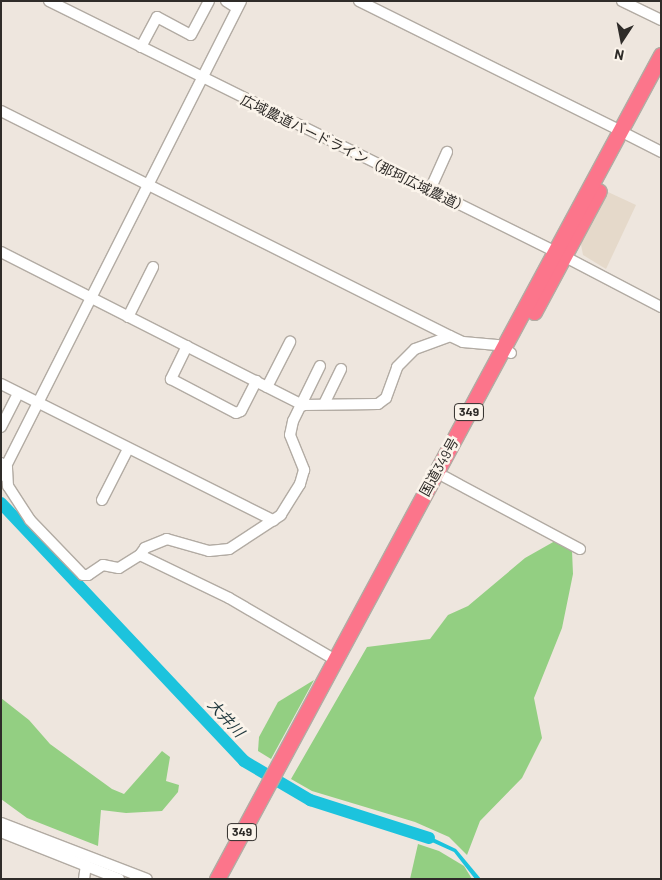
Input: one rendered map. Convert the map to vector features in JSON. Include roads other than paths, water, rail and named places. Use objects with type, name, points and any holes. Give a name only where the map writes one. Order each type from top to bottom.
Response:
[{"type":"highway","name":"国道349号","points":[[625,133],[661,55]]},
{"type":"highway","name":"国道349号","points":[[281,771],[334,659],[507,351],[625,133],[661,74]]},
{"type":"highway","name":"国道349号","points":[[217,879],[281,771],[444,477],[507,351]]},
{"type":"highway","name":"国道349号","points":[[228,879],[271,788]]},
{"type":"street","name":"広域農道バードライン（那珂広域農道）","points":[[49,1],[429,192],[560,253],[661,307]]},
{"type":"street","points":[[141,47],[157,17],[191,35],[209,1]]},
{"type":"street","points":[[226,1],[239,4],[40,404],[3,469],[8,486],[30,520],[83,576],[88,576],[103,564],[119,568],[140,555],[145,548],[167,539],[210,551],[230,549],[274,521],[300,484],[304,470],[290,435],[293,421],[303,405],[320,366]]},
{"type":"street","points":[[359,1],[661,152]]},
{"type":"street","points":[[622,1],[661,20]]},
{"type":"street","points":[[1,111],[151,184],[450,336],[463,342],[507,351]]},
{"type":"street","points":[[429,192],[448,152]]},
{"type":"street","points":[[1,252],[303,405],[324,404],[360,407],[378,404],[386,398],[397,367],[415,349],[450,336]]},
{"type":"street","points":[[128,316],[153,267]]},
{"type":"street","points":[[268,387],[290,342]]},
{"type":"street","points":[[188,346],[171,379],[200,395],[236,413],[240,411],[256,381]]},
{"type":"street","points":[[324,404],[341,368]]},
{"type":"street","points":[[1,384],[274,521]]},
{"type":"street","points":[[1,427],[18,393]]},
{"type":"street","points":[[102,500],[128,449]]},
{"type":"street","points":[[444,477],[580,549]]},
{"type":"street","points":[[140,555],[229,598],[334,659]]},
{"type":"street","points":[[1,823],[147,879]]},
{"type":"street","points":[[1,832],[119,879]]},
{"type":"street","points":[[84,879],[86,865]]},
{"type":"water","points":[[414,829],[456,849],[481,879],[475,879],[454,852],[412,833]]},
{"type":"waterway","name":"大井川","points":[[1,503],[244,761],[310,800],[429,838]]}]
